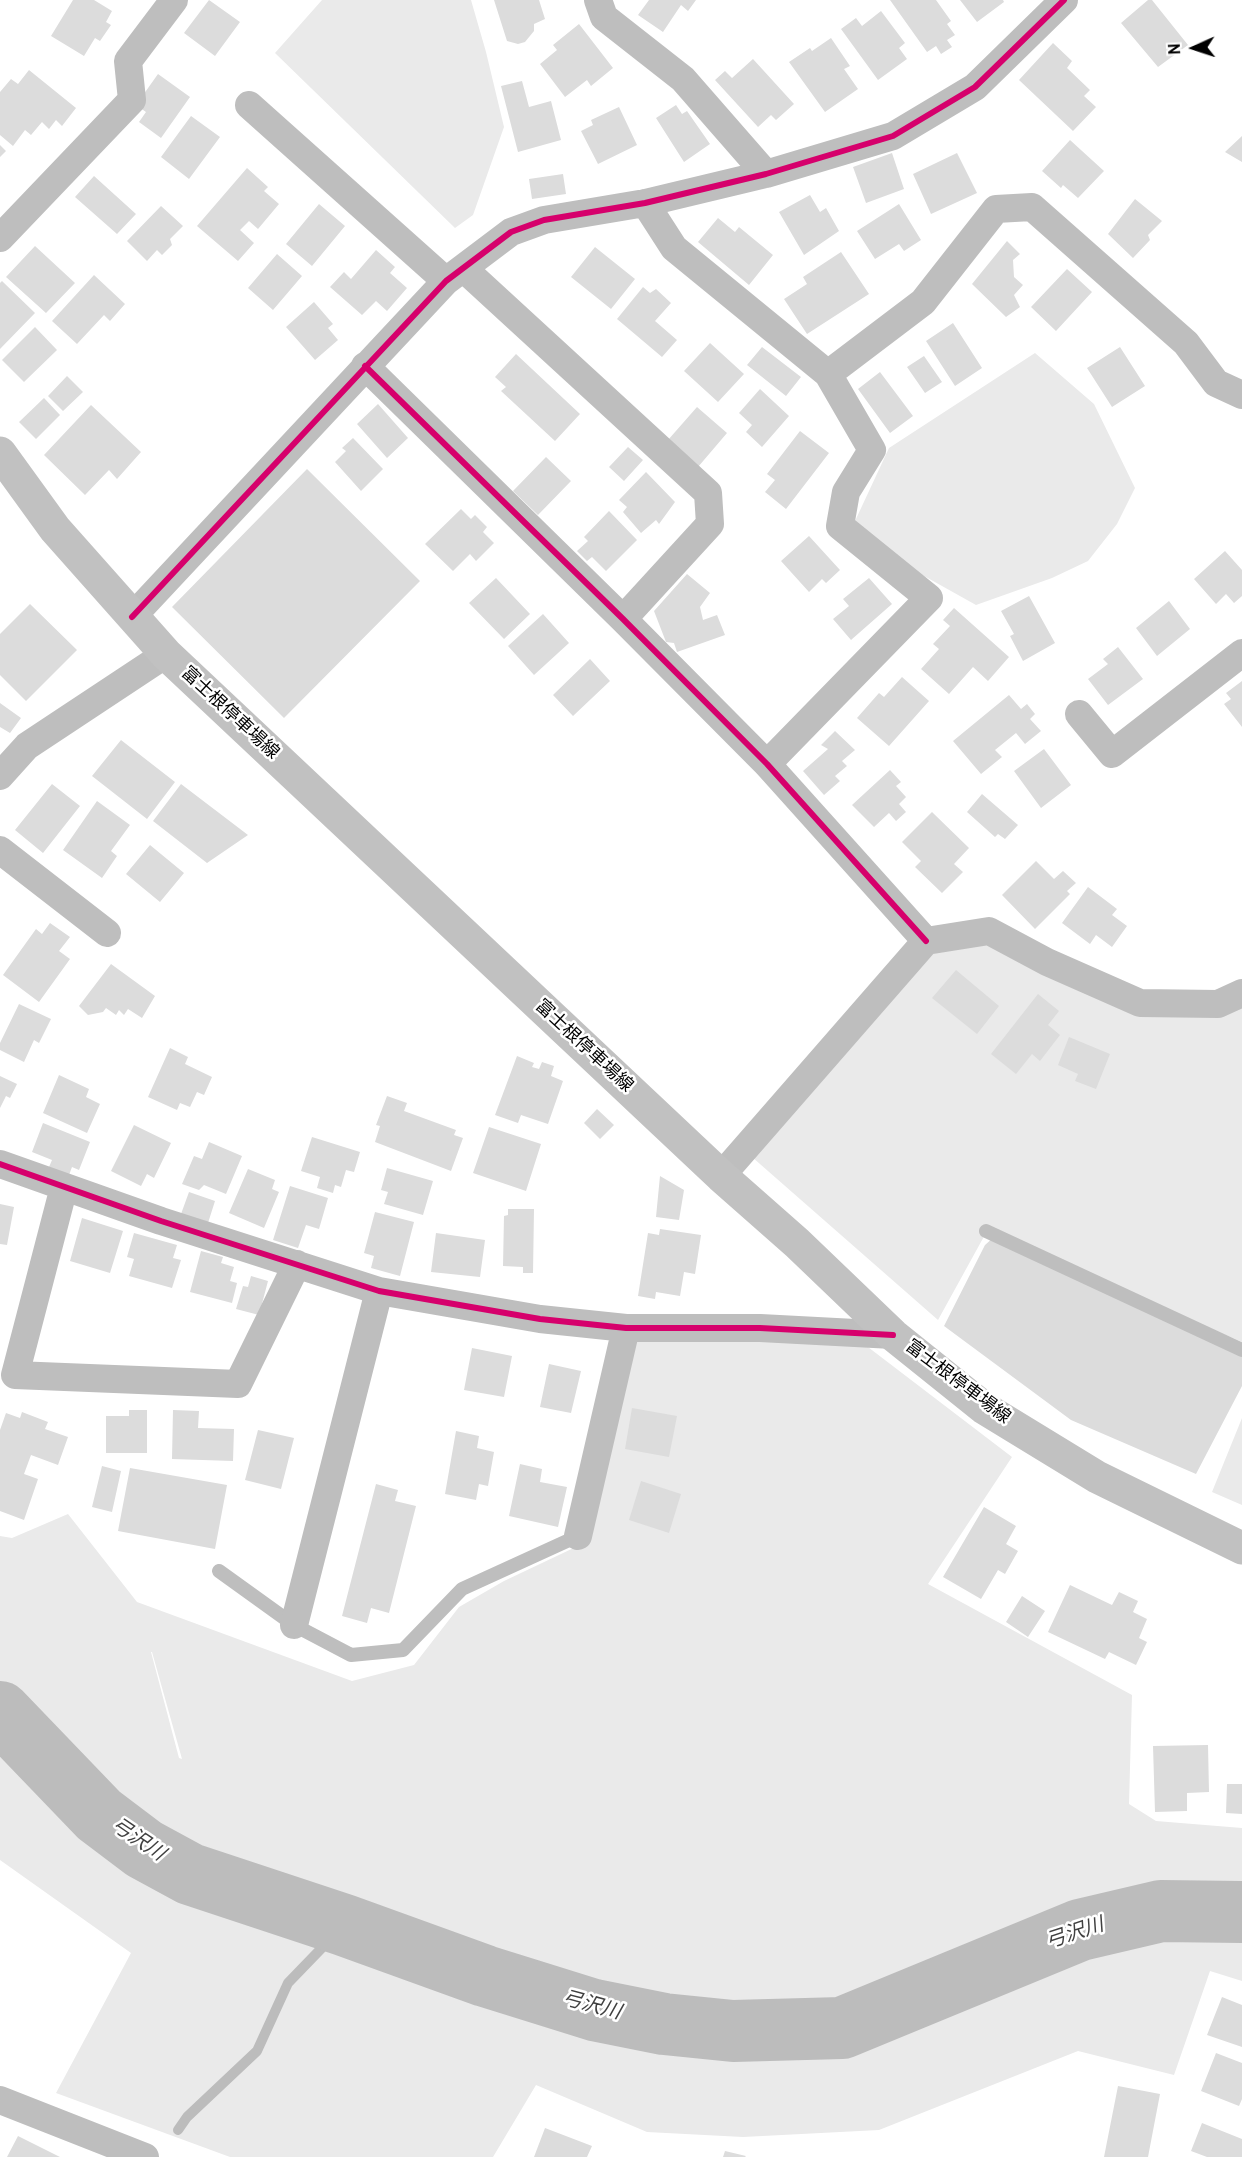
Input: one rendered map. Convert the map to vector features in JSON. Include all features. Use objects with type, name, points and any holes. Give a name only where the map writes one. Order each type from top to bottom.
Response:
[{"type":"main road","name":"富士根停車場線","points":[[0,453],[55,529],[165,654],[721,1176],[797,1242],[893,1335],[993,1414],[1097,1477],[1242,1548]]},
{"type":"street","points":[[0,238],[132,100],[128,61],[174,0]]},
{"type":"street","points":[[598,0],[603,17],[683,79],[766,174]]},
{"type":"street","points":[[132,617],[365,366],[454,274],[511,232],[544,220],[645,203],[766,174],[893,136],[975,87],[1064,0]]},
{"type":"street","points":[[249,105],[454,274],[708,493],[710,524],[623,619]]},
{"type":"street","points":[[645,203],[674,248],[828,374],[872,450],[846,492],[840,526],[929,598],[767,765]]},
{"type":"street","points":[[828,374],[923,302],[996,209],[1032,207],[1186,343],[1216,383],[1242,395]]},
{"type":"street","points":[[365,366],[623,619],[767,765],[927,940]]},
{"type":"street","points":[[1079,714],[1112,754],[1242,653]]},
{"type":"street","points":[[0,776],[27,746],[165,654]]},
{"type":"street","points":[[0,850],[107,933]]},
{"type":"street","points":[[721,1176],[927,940],[990,931],[1047,962],[1140,1003],[1218,1004],[1242,993]]},
{"type":"street","points":[[0,1164],[162,1221],[379,1291],[540,1319],[626,1328],[760,1328],[893,1335]]},
{"type":"street","points":[[64,1187],[15,1376],[237,1383],[297,1264]]},
{"type":"street","points":[[294,1625],[379,1291]]},
{"type":"street","points":[[578,1536],[626,1328]]},
{"type":"street","points":[[0,2100],[145,2157]]},
{"type":"lane","points":[[986,1231],[1242,1350]]},
{"type":"lane","points":[[219,1571],[294,1625],[351,1655],[402,1650],[462,1590],[578,1536]]},
{"type":"shaded area","points":[[322,0],[471,0],[504,127],[473,215],[455,228],[275,53]]},
{"type":"shaded area","points":[[1035,353],[1094,404],[1135,488],[1117,524],[1088,561],[1052,578],[976,605],[849,534],[889,448]]},
{"type":"shaded area","points":[[985,936],[1139,1007],[1242,1001],[1242,1342],[987,1231],[938,1320],[744,1150],[926,941]]},
{"type":"shaded area","points":[[631,1338],[864,1344],[1012,1457],[928,1584],[1132,1695],[1129,1804],[1156,1821],[1242,1828],[1242,1981],[1210,1971],[1174,2075],[1078,2051],[879,2130],[743,2137],[647,2132],[536,2085],[493,2157],[230,2157],[56,2093],[131,1953],[0,1860],[0,1536],[12,1538],[68,1514],[137,1602],[352,1681],[414,1665],[459,1607],[504,1581],[580,1545]],"holes":[[[152,1652],[182,1759],[179,1758]]]},
{"type":"shaded area","points":[[1242,1418],[1242,1505],[1212,1492]]},
{"type":"building","points":[[73,0],[94,0],[112,11],[106,22],[111,25],[100,41],[95,38],[84,56],[51,36]]},
{"type":"building","points":[[209,0],[240,22],[215,56],[184,33]]},
{"type":"building","points":[[494,0],[539,0],[545,19],[534,24],[534,31],[525,42],[518,44],[507,41]]},
{"type":"building","points":[[649,0],[696,0],[688,11],[681,5],[663,32],[638,15]]},
{"type":"building","points":[[890,0],[936,0],[951,21],[947,24],[955,35],[947,40],[952,47],[941,54],[936,46],[927,52]]},
{"type":"building","points":[[960,0],[1003,0],[1004,2],[977,22]]},
{"type":"building","points":[[1148,0],[1152,0],[1188,45],[1158,67],[1121,23]]},
{"type":"building","points":[[881,11],[905,43],[899,48],[907,59],[878,80],[841,29],[856,18],[862,26]]},
{"type":"building","points":[[579,24],[613,68],[591,86],[587,80],[565,97],[540,64],[557,50],[553,45]]},
{"type":"building","points":[[831,38],[850,66],[844,69],[858,89],[825,112],[789,62],[810,48],[812,51]]},
{"type":"building","points":[[1053,43],[1072,61],[1067,68],[1090,90],[1084,96],[1096,107],[1073,131],[1019,80]]},
{"type":"building","points":[[753,59],[794,104],[776,120],[771,115],[758,127],[715,80],[725,71],[732,78]]},
{"type":"building","points":[[29,70],[76,108],[62,126],[56,120],[49,129],[42,122],[31,135],[25,130],[13,146],[0,135],[0,92],[11,79],[18,84]]},
{"type":"building","points":[[158,74],[190,97],[161,138],[139,122],[146,112],[136,105]]},
{"type":"building","points":[[522,81],[529,107],[551,101],[561,140],[518,152],[501,86]]},
{"type":"building","points":[[676,105],[682,114],[687,111],[710,144],[684,162],[656,118]]},
{"type":"building","points":[[619,107],[637,145],[598,164],[581,131],[593,125],[591,120]]},
{"type":"building","points":[[191,116],[220,137],[189,179],[161,157]]},
{"type":"building","points":[[1242,136],[1242,162],[1225,152]]},
{"type":"building","points":[[1070,140],[1104,171],[1078,198],[1063,185],[1061,188],[1042,171]]},
{"type":"building","points":[[0,145],[6,151],[0,157]]},
{"type":"building","points":[[892,153],[904,189],[866,203],[853,167]]},
{"type":"building","points":[[957,153],[977,193],[931,214],[913,174]]},
{"type":"building","points":[[247,168],[268,187],[264,191],[279,204],[258,229],[249,221],[240,230],[254,243],[238,261],[197,226]]},
{"type":"building","points":[[563,174],[566,194],[532,199],[529,179]]},
{"type":"building","points":[[94,176],[136,214],[117,234],[75,197]]},
{"type":"building","points":[[810,195],[820,212],[826,208],[839,231],[804,255],[779,212]]},
{"type":"building","points":[[1135,199],[1162,221],[1148,235],[1150,240],[1133,258],[1108,234]]},
{"type":"building","points":[[319,204],[345,226],[312,266],[286,244]]},
{"type":"building","points":[[899,204],[921,240],[904,251],[899,244],[875,259],[857,231]]},
{"type":"building","points":[[161,206],[183,226],[170,239],[172,245],[162,255],[157,250],[147,261],[127,241]]},
{"type":"building","points":[[718,218],[735,232],[739,227],[773,255],[749,285],[698,242]]},
{"type":"building","points":[[1007,241],[1020,254],[1013,260],[1014,277],[1023,285],[1014,295],[1020,307],[1006,317],[972,284]]},
{"type":"building","points":[[35,246],[75,283],[46,313],[6,277]]},
{"type":"building","points":[[595,247],[635,279],[611,309],[571,277]]},
{"type":"building","points":[[376,250],[395,267],[390,273],[407,288],[387,311],[376,301],[362,315],[330,287],[344,272],[351,279]]},
{"type":"building","points":[[841,252],[869,294],[807,334],[784,299],[807,284],[803,277]]},
{"type":"building","points":[[277,254],[302,276],[273,310],[248,288]]},
{"type":"building","points":[[1067,269],[1092,292],[1056,331],[1031,307]]},
{"type":"building","points":[[94,275],[125,304],[110,321],[104,315],[77,344],[52,321]]},
{"type":"building","points":[[2,281],[35,313],[0,349],[0,283]]},
{"type":"building","points":[[643,287],[650,293],[656,289],[671,303],[655,321],[677,340],[662,357],[617,319]]},
{"type":"building","points":[[314,302],[333,324],[328,328],[338,340],[315,360],[286,327]]},
{"type":"building","points":[[953,323],[982,368],[955,386],[926,341]]},
{"type":"building","points":[[35,327],[57,350],[24,382],[2,360]]},
{"type":"building","points":[[710,343],[744,374],[718,402],[684,371]]},
{"type":"building","points":[[762,347],[801,377],[786,396],[747,365]]},
{"type":"building","points":[[1120,347],[1145,386],[1112,407],[1087,368]]},
{"type":"building","points":[[516,354],[580,414],[555,441],[501,391],[506,387],[495,377]]},
{"type":"building","points":[[924,356],[942,382],[925,393],[907,367]]},
{"type":"building","points":[[880,372],[913,416],[890,433],[858,389]]},
{"type":"building","points":[[67,376],[83,392],[63,411],[48,396]]},
{"type":"building","points":[[760,389],[789,416],[762,447],[746,432],[752,425],[739,413]]},
{"type":"building","points":[[44,398],[60,415],[36,439],[19,422]]},
{"type":"building","points":[[378,404],[408,438],[387,458],[357,424]]},
{"type":"building","points":[[91,405],[141,452],[117,479],[109,470],[85,495],[44,455]]},
{"type":"building","points":[[697,407],[727,433],[698,467],[668,440]]},
{"type":"building","points":[[800,431],[829,453],[786,509],[765,492],[775,480],[767,474]]},
{"type":"building","points":[[353,438],[383,469],[361,491],[335,462],[346,451],[342,448]]},
{"type":"building","points":[[628,447],[643,460],[624,481],[609,467]]},
{"type":"building","points":[[546,457],[571,481],[538,515],[513,491]]},
{"type":"building","points":[[307,469],[420,581],[284,718],[172,607]]},
{"type":"building","points":[[646,472],[675,502],[659,524],[656,520],[641,533],[623,512],[627,507],[619,500]]},
{"type":"building","points":[[461,509],[471,519],[475,515],[487,527],[483,532],[494,543],[476,561],[470,554],[453,571],[425,544]]},
{"type":"building","points":[[609,511],[637,540],[606,571],[592,557],[587,561],[577,551],[588,541],[584,537]]},
{"type":"building","points":[[809,536],[840,570],[826,583],[822,579],[809,592],[781,561]]},
{"type":"building","points":[[1225,551],[1242,570],[1242,596],[1234,603],[1226,594],[1216,604],[1194,579]]},
{"type":"building","points":[[687,574],[710,593],[700,607],[703,620],[717,615],[725,635],[677,652],[674,643],[666,642],[654,611]]},
{"type":"building","points":[[496,578],[530,614],[504,639],[469,603]]},
{"type":"building","points":[[869,578],[892,604],[851,640],[833,619],[849,606],[843,599]]},
{"type":"building","points":[[1029,596],[1055,643],[1023,661],[1010,636],[1014,634],[1001,611]]},
{"type":"building","points":[[1169,601],[1190,629],[1157,656],[1136,628]]},
{"type":"building","points":[[30,604],[77,650],[26,701],[0,675],[0,634]]},
{"type":"building","points":[[954,608],[1009,657],[988,681],[973,667],[949,694],[921,669],[939,649],[933,644],[950,626],[943,620]]},
{"type":"building","points":[[543,614],[569,643],[534,675],[508,646]]},
{"type":"building","points":[[1118,647],[1143,679],[1108,705],[1088,679],[1108,664],[1103,659]]},
{"type":"building","points":[[590,659],[610,681],[573,716],[553,695]]},
{"type":"building","points":[[902,677],[929,701],[889,746],[857,718],[879,693],[884,697]]},
{"type":"building","points":[[1242,681],[1242,727],[1224,704],[1231,699],[1226,693]]},
{"type":"building","points":[[1009,695],[1021,709],[1027,704],[1035,714],[1030,719],[1041,731],[1025,744],[1016,733],[995,750],[1002,757],[981,774],[953,741]]},
{"type":"building","points":[[0,703],[21,718],[10,733],[0,727]]},
{"type":"building","points":[[835,731],[855,750],[842,761],[847,766],[835,776],[840,781],[824,795],[803,771],[828,749],[821,745]]},
{"type":"building","points":[[121,740],[175,782],[147,819],[92,776]]},
{"type":"building","points":[[1044,749],[1071,785],[1041,808],[1014,771]]},
{"type":"building","points":[[890,770],[901,782],[896,786],[906,797],[899,804],[906,812],[896,821],[889,813],[874,827],[852,805]]},
{"type":"building","points":[[52,784],[80,806],[43,853],[15,830]]},
{"type":"building","points":[[181,784],[248,835],[207,863],[153,821]]},
{"type":"building","points":[[982,794],[1018,825],[1005,839],[998,834],[995,837],[967,812]]},
{"type":"building","points":[[97,801],[130,825],[111,851],[117,856],[102,878],[63,850]]},
{"type":"building","points":[[932,812],[969,848],[954,864],[963,872],[942,893],[915,867],[921,861],[902,842]]},
{"type":"building","points":[[150,845],[184,873],[160,902],[126,874]]},
{"type":"building","points":[[1036,861],[1054,879],[1063,871],[1076,883],[1067,891],[1070,894],[1035,929],[1002,895]]},
{"type":"building","points":[[1088,887],[1117,909],[1112,915],[1127,926],[1112,947],[1096,935],[1090,944],[1062,923]]},
{"type":"building","points":[[50,923],[70,937],[59,951],[70,959],[39,1002],[3,975],[36,929],[42,934]]},
{"type":"building","points":[[111,964],[155,996],[142,1018],[128,1009],[124,1015],[119,1010],[116,1015],[106,1008],[103,1012],[88,1015],[79,1006]]},
{"type":"building","points":[[956,970],[999,1006],[977,1034],[932,998]]},
{"type":"building","points":[[1038,994],[1059,1011],[1048,1025],[1060,1035],[1040,1061],[1032,1054],[1016,1074],[991,1054]]},
{"type":"building","points":[[19,1004],[51,1019],[39,1043],[34,1040],[24,1062],[0,1050],[0,1043]]},
{"type":"building","points":[[1069,1037],[1110,1054],[1096,1089],[1075,1081],[1078,1074],[1058,1065]]},
{"type":"building","points":[[170,1048],[188,1057],[185,1064],[212,1077],[204,1095],[197,1092],[190,1107],[180,1103],[177,1110],[148,1097]]},
{"type":"building","points":[[517,1056],[534,1063],[532,1067],[539,1069],[542,1062],[554,1066],[551,1076],[563,1081],[548,1124],[521,1115],[518,1123],[495,1115]]},
{"type":"building","points":[[59,1075],[89,1089],[86,1097],[100,1104],[87,1133],[43,1113]]},
{"type":"building","points":[[0,1076],[17,1084],[10,1098],[6,1096],[0,1108]]},
{"type":"building","points":[[387,1096],[407,1103],[404,1111],[456,1130],[454,1135],[463,1138],[451,1171],[375,1142],[380,1126],[376,1125]]},
{"type":"building","points":[[597,1109],[614,1125],[600,1139],[584,1123]]},
{"type":"building","points":[[43,1123],[90,1142],[79,1170],[72,1167],[69,1175],[49,1167],[52,1160],[32,1152]]},
{"type":"building","points":[[134,1125],[171,1143],[154,1178],[147,1174],[141,1186],[111,1171]]},
{"type":"building","points":[[489,1127],[541,1144],[526,1191],[473,1173]]},
{"type":"building","points":[[312,1137],[360,1152],[354,1172],[346,1170],[341,1187],[335,1185],[333,1193],[317,1188],[320,1177],[301,1171]]},
{"type":"building","points":[[209,1142],[242,1156],[226,1194],[204,1185],[199,1190],[182,1184],[194,1156],[202,1159]]},
{"type":"building","points":[[387,1168],[433,1181],[423,1215],[384,1204],[388,1192],[381,1190]]},
{"type":"building","points":[[248,1169],[275,1180],[272,1189],[279,1192],[264,1228],[229,1213]]},
{"type":"building","points":[[660,1176],[684,1190],[679,1220],[656,1217]]},
{"type":"building","points":[[290,1186],[328,1198],[319,1229],[306,1225],[298,1248],[273,1240]]},
{"type":"building","points":[[189,1192],[215,1201],[208,1223],[181,1214]]},
{"type":"building","points":[[0,1204],[14,1207],[7,1245],[0,1244]]},
{"type":"building","points":[[508,1209],[534,1209],[533,1273],[523,1273],[523,1267],[503,1266],[504,1216],[508,1215]]},
{"type":"building","points":[[375,1212],[414,1222],[400,1276],[371,1268],[374,1256],[364,1253]]},
{"type":"building","points":[[82,1218],[123,1231],[110,1273],[70,1261]]},
{"type":"building","points":[[660,1229],[701,1235],[695,1274],[684,1272],[680,1296],[656,1292],[655,1299],[638,1296],[648,1233],[659,1235]]},
{"type":"building","points":[[134,1233],[177,1245],[173,1258],[181,1260],[172,1288],[129,1276],[134,1259],[127,1257]]},
{"type":"building","points":[[436,1233],[485,1240],[480,1277],[431,1272]]},
{"type":"building","points":[[995,1236],[1242,1356],[1242,1386],[1196,1474],[1071,1420],[944,1326],[985,1245]]},
{"type":"building","points":[[201,1251],[223,1257],[221,1263],[234,1267],[230,1281],[237,1283],[232,1303],[190,1292]]},
{"type":"building","points":[[251,1276],[268,1281],[259,1315],[236,1309],[243,1286],[248,1287]]},
{"type":"building","points":[[472,1348],[512,1356],[504,1397],[464,1390]]},
{"type":"building","points":[[549,1364],[581,1371],[571,1413],[540,1407]]},
{"type":"building","points":[[632,1408],[677,1416],[669,1457],[625,1449]]},
{"type":"building","points":[[129,1410],[147,1410],[147,1453],[106,1453],[106,1416],[129,1416]]},
{"type":"building","points":[[173,1410],[199,1411],[198,1428],[234,1429],[233,1461],[172,1459]]},
{"type":"building","points":[[22,1412],[48,1422],[45,1429],[68,1437],[58,1465],[31,1455],[24,1474],[38,1479],[24,1520],[0,1511],[0,1430],[6,1413],[20,1418]]},
{"type":"building","points":[[258,1430],[294,1438],[281,1489],[245,1480]]},
{"type":"building","points":[[456,1431],[479,1436],[477,1448],[494,1452],[488,1486],[479,1484],[476,1500],[445,1494]]},
{"type":"building","points":[[520,1464],[542,1469],[540,1482],[567,1487],[558,1527],[509,1516]]},
{"type":"building","points":[[102,1466],[121,1471],[112,1512],[92,1507]]},
{"type":"building","points":[[130,1468],[227,1485],[215,1549],[118,1531]]},
{"type":"building","points":[[641,1481],[681,1494],[669,1533],[629,1520]]},
{"type":"building","points":[[376,1484],[398,1490],[395,1501],[416,1506],[389,1613],[371,1608],[367,1623],[342,1616]]},
{"type":"building","points":[[984,1507],[1016,1526],[1006,1544],[1018,1551],[1005,1574],[998,1570],[981,1599],[943,1577]]},
{"type":"building","points":[[1070,1585],[1112,1605],[1119,1592],[1138,1601],[1133,1612],[1147,1619],[1139,1638],[1147,1642],[1136,1665],[1109,1652],[1105,1659],[1048,1632]]},
{"type":"building","points":[[1022,1596],[1045,1611],[1028,1637],[1006,1622]]},
{"type":"building","points":[[1208,1745],[1209,1792],[1187,1793],[1187,1811],[1155,1812],[1153,1746]]},
{"type":"building","points":[[1227,1784],[1242,1784],[1242,1814],[1226,1813]]},
{"type":"building","points":[[1222,1997],[1242,2005],[1242,2047],[1207,2035]]},
{"type":"building","points":[[1216,2053],[1242,2063],[1242,2099],[1239,2106],[1201,2091]]},
{"type":"building","points":[[1118,2086],[1160,2094],[1148,2157],[1104,2157]]},
{"type":"building","points":[[1202,2123],[1242,2139],[1242,2157],[1207,2157],[1191,2151]]},
{"type":"building","points":[[545,2128],[592,2146],[587,2157],[534,2157]]},
{"type":"building","points":[[18,2136],[60,2157],[7,2157]]},
{"type":"building","points":[[725,2151],[746,2156],[723,2157]]},
{"type":"waterway","name":"弓沢川","points":[[0,1712],[99,1815],[144,1849],[190,1874],[344,1925],[485,1976],[594,2010],[664,2024],[733,2031],[842,2028],[1080,1930],[1161,1911],[1242,1912]]},
{"type":"waterway","points":[[178,2130],[187,2117],[257,2051],[288,1983],[344,1925]]},
{"type":"cycle path","points":[[132,617],[446,281],[511,232],[544,220],[645,203],[766,174],[893,136],[975,87],[1064,0]]},
{"type":"cycle path","points":[[365,366],[767,764],[926,941]]},
{"type":"cycle path","points":[[0,1164],[161,1221],[379,1291],[540,1319],[626,1328],[760,1328],[893,1335]]}]
